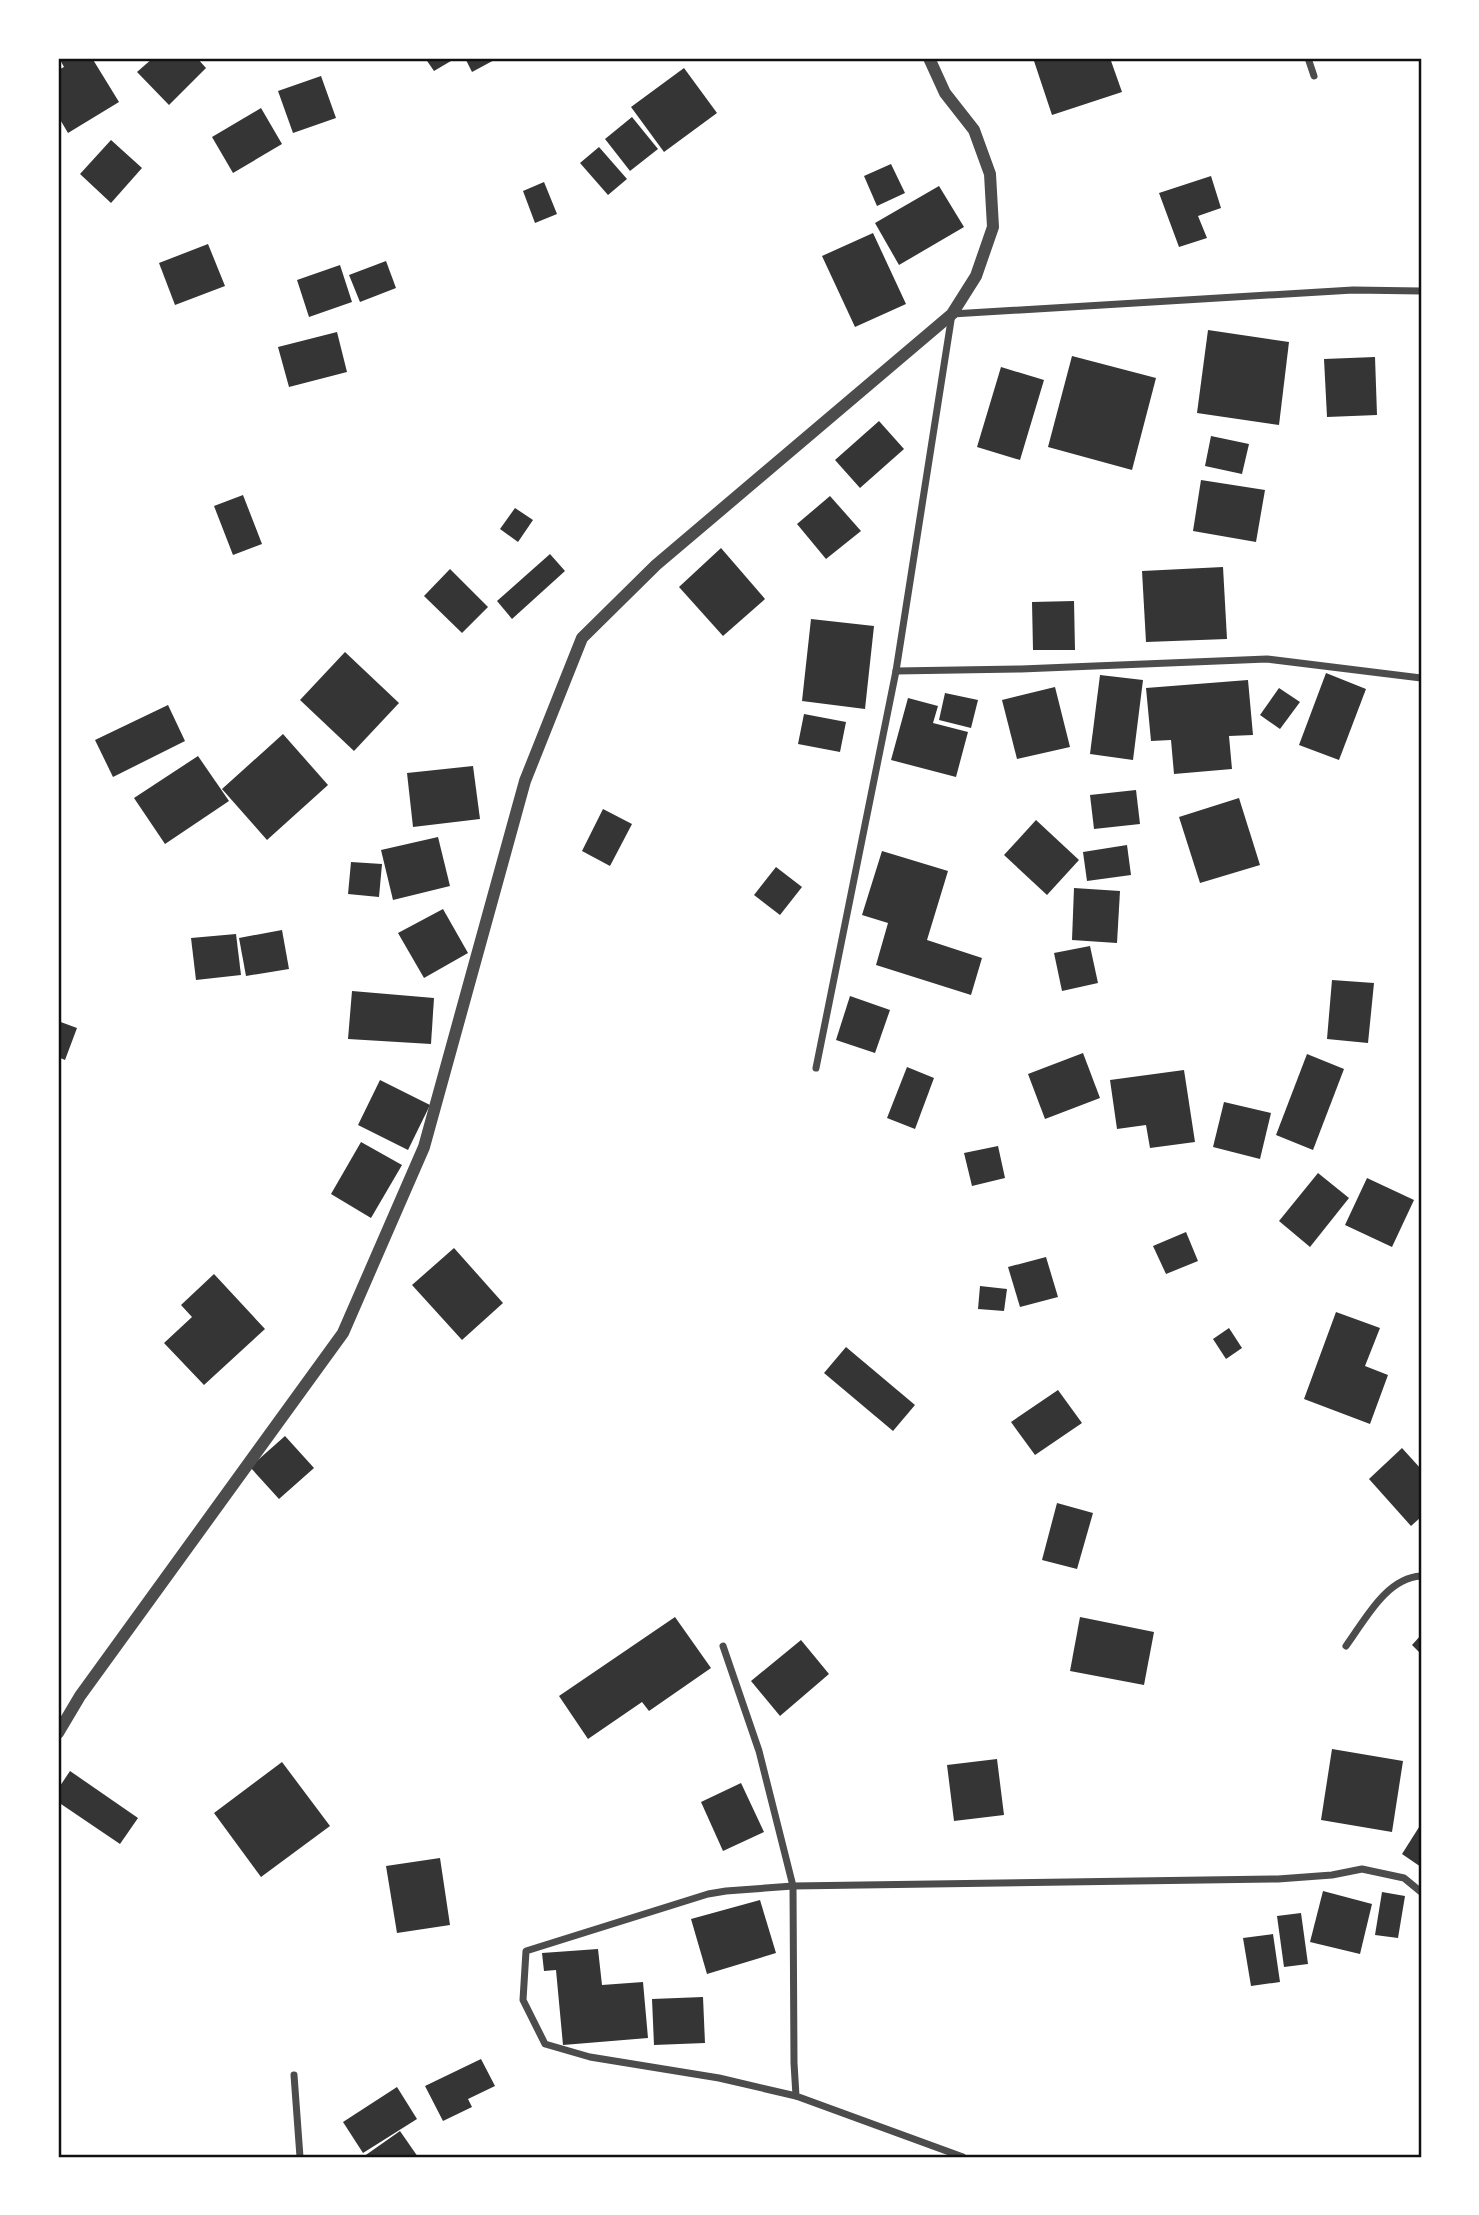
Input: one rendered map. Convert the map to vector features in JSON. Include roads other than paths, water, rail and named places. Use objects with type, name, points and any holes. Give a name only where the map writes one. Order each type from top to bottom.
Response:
[{"type":"street","points":[[58,1733],[80,1696],[342,1333],[424,1147],[525,781],[582,638],[656,565],[952,314],[976,276],[993,227],[990,174],[974,130],[944,93],[929,58]]},
{"type":"street","points":[[1308,58],[1314,76]]},
{"type":"street","points":[[952,314],[1353,290],[1421,291]]},
{"type":"street","points":[[816,1068],[896,671],[952,314]]},
{"type":"street","points":[[896,671],[1267,659],[1421,678]]},
{"type":"street","points":[[1346,1646],[1382,1597],[1408,1576],[1421,1576]]},
{"type":"street","points":[[723,1646],[759,1751],[793,1886],[796,2096]]},
{"type":"street","points":[[963,2157],[796,2096],[719,2078],[590,2057],[545,2044],[523,2000],[526,1951],[687,1899],[726,1891],[793,1886],[1278,1879],[1332,1875],[1362,1869],[1404,1878],[1421,1892]]},
{"type":"street","points":[[294,2075],[300,2157]]}]
